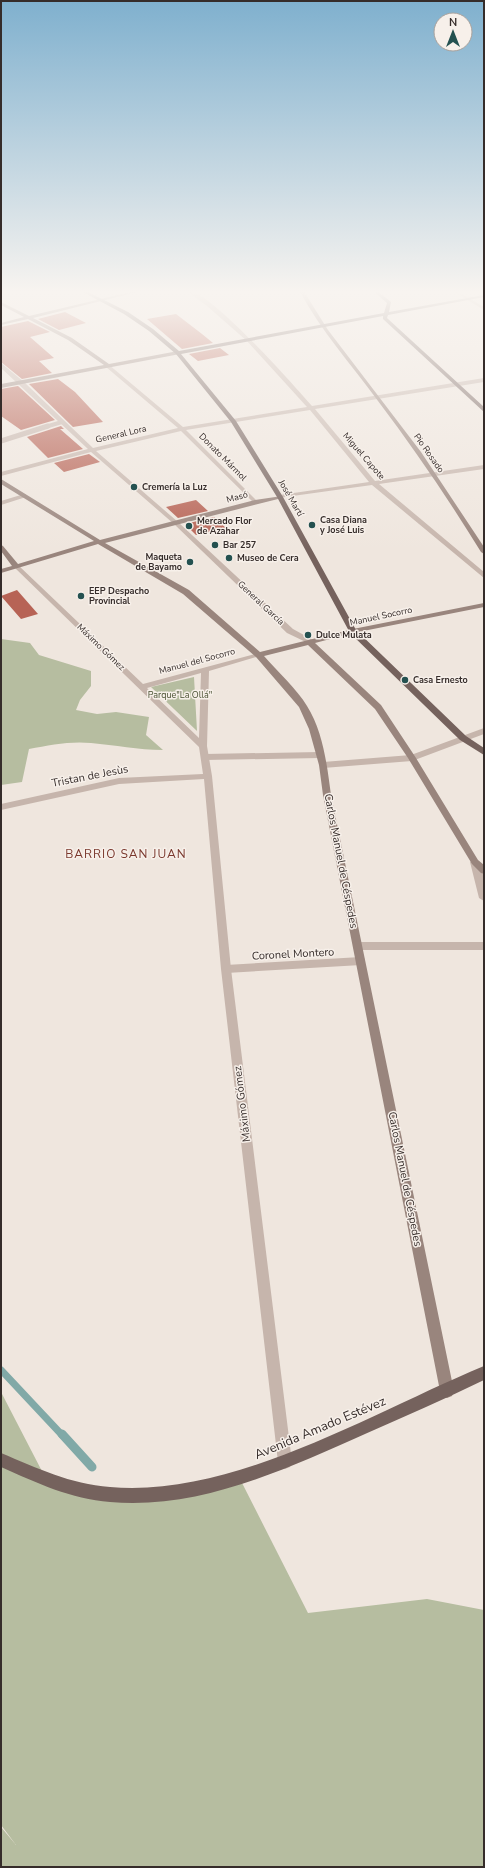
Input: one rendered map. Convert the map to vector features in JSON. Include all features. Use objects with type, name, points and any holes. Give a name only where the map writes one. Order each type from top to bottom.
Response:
[{"type":"main road","name":"José Martí","points":[[198,377],[233,421],[280,497],[353,631],[464,738],[484,752]]},
{"type":"main road","points":[[450,377],[484,410]]},
{"type":"main road","name":"Avenida Amado Estévez","points":[[1,1460],[75,1489],[115,1495],[160,1495],[239,1477],[285,1462],[447,1391],[484,1373]]},
{"type":"street","name":"General García","points":[[15,377],[92,450],[176,523],[290,630],[310,642],[378,707],[412,758],[475,862],[484,871]]},
{"type":"street","points":[[1,386],[51,377]]},
{"type":"street","name":"Donato Mármol","points":[[121,377],[182,429],[255,502]]},
{"type":"street","name":"Miguel Capote","points":[[283,377],[311,408],[373,483],[484,576]]},
{"type":"street","name":"Pio Rosado","points":[[363,377],[432,473],[484,552]]},
{"type":"street","name":"General Lora","points":[[1,474],[92,450],[182,429],[484,380]]},
{"type":"street","name":"Masó","points":[[1,571],[100,542],[255,502],[432,473],[484,467]]},
{"type":"street","name":"Carlos Manuel de Céspedes","points":[[1,481],[100,542],[186,592],[259,655],[303,706],[313,729],[322,760],[327,794],[360,961],[447,1391]]},
{"type":"street","points":[[1,503],[24,496]]},
{"type":"street","name":"Máximo Gómez","points":[[1,547],[16,566],[203,746]]},
{"type":"street","name":"Manuel Socorro","points":[[259,655],[353,631],[484,604]]},
{"type":"street","name":"Manuel del Socorro","points":[[142,686],[259,655]]},
{"type":"street","name":"Máximo Gómez","points":[[205,669],[203,746],[208,776],[226,969],[285,1462]]},
{"type":"street","points":[[322,760],[412,758],[484,731]]},
{"type":"street","name":"Tristan de Jesùs","points":[[1,807],[119,781],[208,776]]},
{"type":"street","points":[[475,862],[484,898]]},
{"type":"lane","points":[[1,441],[62,422]]},
{"type":"lane","points":[[205,757],[322,760]]},
{"type":"lane","points":[[358,946],[484,946]]},
{"type":"lane","name":"Coronel Montero","points":[[226,969],[360,961]]},
{"type":"green space","points":[[1,639],[30,643],[39,655],[91,671],[91,686],[80,700],[76,710],[97,714],[116,712],[149,717],[146,735],[163,750],[83,743],[60,744],[29,749],[22,782],[1,785]]},
{"type":"green space","name":"Parque\"La Ollá\"","points":[[194,677],[197,731],[151,687]]},
{"type":"green space","points":[[1,1392],[46,1479],[115,1495],[239,1477],[308,1613],[427,1599],[484,1610],[484,1867],[1,1867],[1,1827],[16,1845],[1,1825]]},
{"type":"building","points":[[20,377],[31,377],[22,379]]},
{"type":"building","points":[[58,379],[75,392],[103,422],[73,427],[29,384]]},
{"type":"building","points":[[18,386],[55,420],[21,430],[1,416],[1,389]]},
{"type":"building","points":[[61,426],[64,429],[60,429],[83,449],[48,458],[27,437]]},
{"type":"building","points":[[89,454],[100,462],[64,472],[54,463]]},
{"type":"building","points":[[196,500],[208,511],[178,518],[166,507]]},
{"type":"building","points":[[214,517],[226,528],[196,535],[185,524]]},
{"type":"building","points":[[17,590],[38,614],[21,619],[1,596]]},
{"type":"waterway","points":[[1,1370],[62,1435]]},
{"type":"waterway","points":[[62,1434],[92,1467]]},
{"type":"place","name":"Cremería la Luz","points":[[134,487]]},
{"type":"place","name":"Casa Diana y José Luis","points":[[312,525]]},
{"type":"place","name":"Mercado Flor de Azahar","points":[[189,526]]},
{"type":"place","name":"Bar 257","points":[[215,545]]},
{"type":"place","name":"Museo de Cera","points":[[229,558]]},
{"type":"place","name":"Maqueta de Bayamo","points":[[190,562]]},
{"type":"place","name":"EEP Despacho Provincial","points":[[81,596]]},
{"type":"place","name":"Dulce Mulata","points":[[308,635]]},
{"type":"place","name":"Casa Ernesto","points":[[405,680]]},
{"type":"district","name":"BARRIO SAN JUAN","points":[[126,854]]}]
